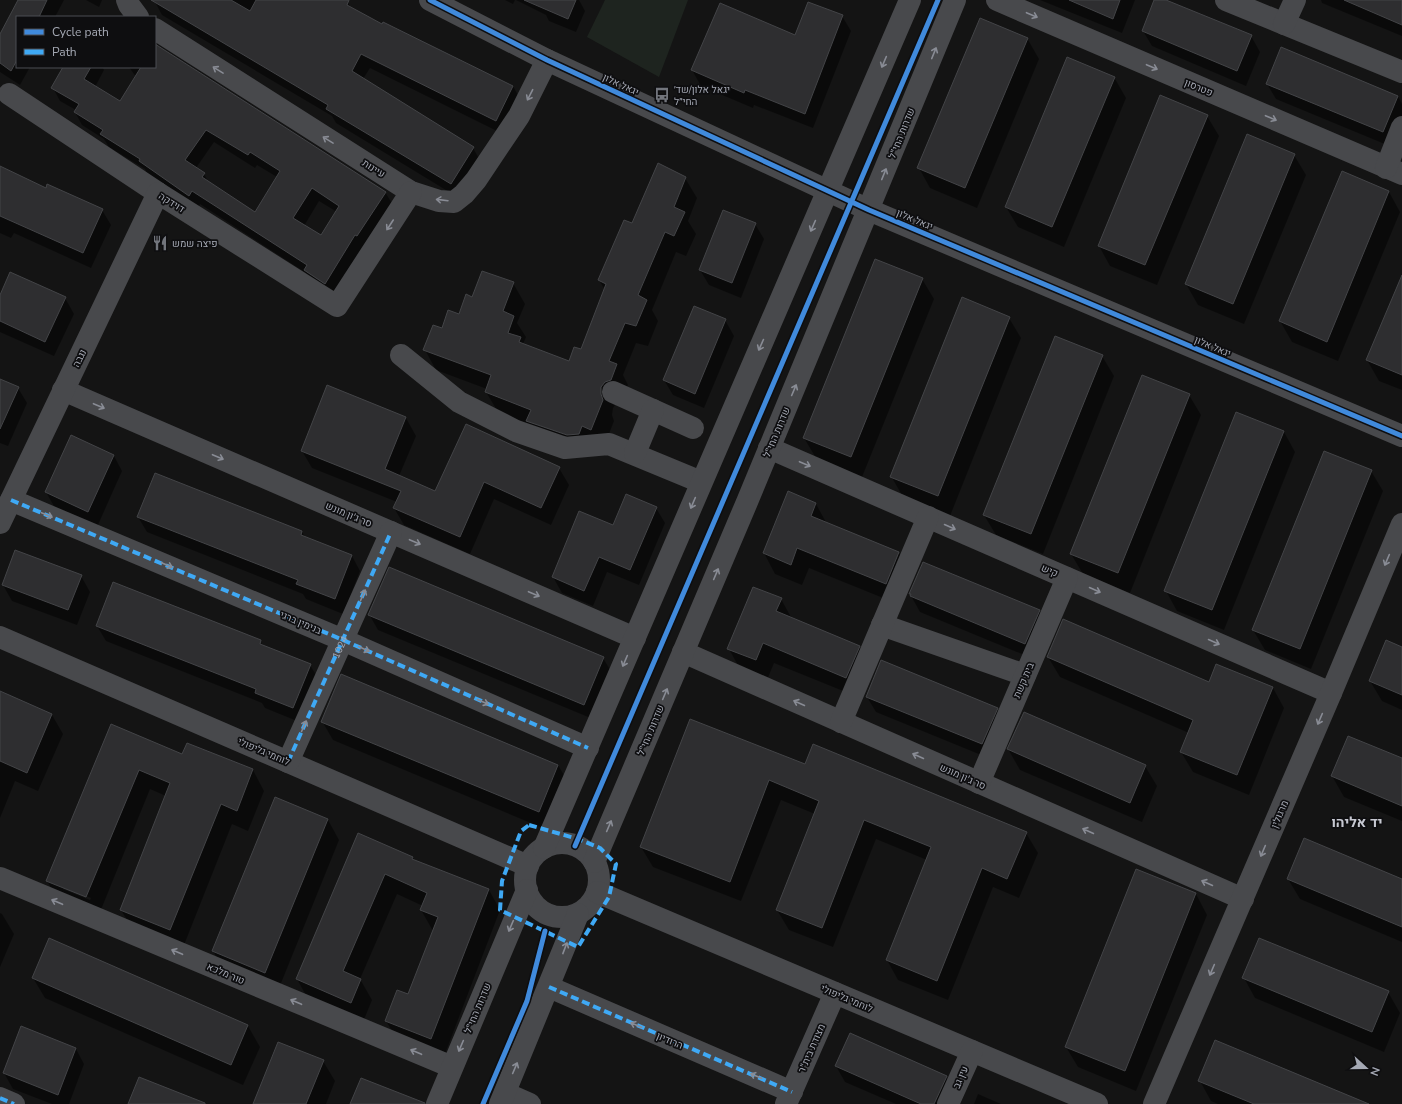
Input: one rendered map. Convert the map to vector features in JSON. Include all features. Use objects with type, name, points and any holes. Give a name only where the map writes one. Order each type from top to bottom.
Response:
[{"type":"street","points":[[127,0],[137,16]]},
{"type":"street","name":"יגאל אלון","points":[[430,0],[547,60],[829,190],[869,210],[1402,436]]},
{"type":"street","points":[[544,848],[910,0]]},
{"type":"street","name":"שדרות החי\"ל","points":[[594,862],[869,210],[955,0]]},
{"type":"street","name":"פטרסון","points":[[997,0],[1394,171]]},
{"type":"street","points":[[1226,0],[1402,72]]},
{"type":"street","points":[[1284,24],[1295,0]]},
{"type":"street","name":"עיינות","points":[[156,30],[411,192],[439,201],[454,202],[464,194],[476,180],[519,116],[547,60]]},
{"type":"street","name":"דוידקה","points":[[9,94],[158,193],[337,306],[411,192]]},
{"type":"street","points":[[1394,171],[1402,126]]},
{"type":"street","name":"נגבה","points":[[0,523],[158,193]]},
{"type":"street","points":[[401,354],[459,402],[516,431],[565,448],[609,444],[635,453],[702,482]]},
{"type":"street","name":"סר ג'ון מונש","points":[[63,390],[635,638]]},
{"type":"street","points":[[613,392],[693,428]]},
{"type":"street","points":[[635,453],[653,410]]},
{"type":"street","name":"קיש","points":[[769,448],[1331,693]]},
{"type":"street","name":"בנימין ברגי","points":[[11,500],[343,640],[588,748]]},
{"type":"street","points":[[840,722],[928,517]]},
{"type":"street","name":"מרגולין","points":[[1154,1104],[1402,524]]},
{"type":"street","name":"1024","points":[[288,762],[391,532]]},
{"type":"street","name":"בית קשת","points":[[979,783],[1067,578]]},
{"type":"street","points":[[882,625],[1025,675]]},
{"type":"street","name":"לוחמי גליפולי","points":[[0,637],[528,866]]},
{"type":"street","name":"סר ג'ון מונש","points":[[683,652],[1242,899]]},
{"type":"street","points":[[559,844],[575,846],[583,850],[594,862],[599,880],[597,892],[589,906],[578,914],[560,918],[551,916],[540,910],[531,900],[526,890],[526,875],[528,866],[544,848],[559,844]]},
{"type":"street","name":"טור מלכא","points":[[0,878],[452,1067]]},
{"type":"street","name":"שדרות החי\"ל","points":[[437,1104],[526,890]]},
{"type":"street","name":"לוחמי גליפולי","points":[[597,892],[1097,1104]]},
{"type":"street","points":[[530,1104],[502,1099],[578,914]]},
{"type":"street","name":"הרודיון","points":[[549,987],[789,1098]]},
{"type":"street","name":"מצודת בית\"ר","points":[[789,1098],[835,993]]},
{"type":"street","name":"עין גב","points":[[948,1104],[972,1051]]},
{"type":"street","points":[[0,1098],[14,1104]]},
{"type":"shaded area","points":[[605,0],[688,0],[659,77],[587,37]]},
{"type":"building","points":[[18,0],[47,0],[39,16],[16,16],[16,62],[11,71],[0,63],[0,34]]},
{"type":"building","points":[[151,0],[231,0],[250,11],[256,0],[349,0],[347,5],[382,24],[383,22],[513,86],[496,121],[361,54],[352,71],[474,147],[451,184],[326,109],[328,105]]},
{"type":"building","points":[[524,0],[576,0],[568,19]]},
{"type":"building","points":[[1069,0],[1120,0],[1113,19]]},
{"type":"building","points":[[1154,0],[1166,0],[1252,35],[1237,71],[1142,31]]},
{"type":"building","points":[[1344,0],[1402,0],[1402,25]]},
{"type":"building","points":[[808,2],[843,15],[805,114],[745,90],[744,93],[691,70],[720,3],[795,35]]},
{"type":"building","points":[[980,18],[1028,38],[965,188],[917,168]]},
{"type":"building","points":[[156,45],[386,192],[357,236],[355,235],[325,284],[304,270],[307,265],[192,191],[189,196],[139,161],[140,159],[100,134],[103,130],[74,112],[79,104],[51,88],[62,68],[90,68],[84,79],[120,101],[140,68],[156,68]],"holes":[[[206,130],[248,155],[250,152],[280,171],[255,212],[202,177],[205,173],[185,160]],[[312,188],[339,206],[321,235],[293,218]]]},
{"type":"building","points":[[1281,47],[1398,96],[1383,132],[1266,84]]},
{"type":"building","points":[[1067,57],[1115,77],[1052,227],[1005,207]]},
{"type":"building","points":[[1160,95],[1208,115],[1145,265],[1098,246]]},
{"type":"building","points":[[1247,134],[1295,154],[1233,304],[1185,284]]},
{"type":"building","points":[[658,163],[686,177],[674,207],[685,212],[674,236],[665,232],[638,295],[647,300],[636,326],[625,323],[609,361],[617,364],[611,380],[605,382],[601,387],[603,400],[591,430],[582,426],[579,434],[567,435],[526,421],[531,410],[485,392],[491,375],[423,350],[433,325],[442,328],[448,310],[459,314],[466,294],[472,297],[482,271],[514,282],[503,311],[514,316],[508,333],[521,337],[519,342],[569,361],[574,347],[581,349],[606,284],[598,280],[624,220],[632,223]]},
{"type":"building","points":[[0,166],[46,188],[47,184],[103,209],[83,253],[0,216]]},
{"type":"building","points":[[1342,171],[1389,191],[1327,342],[1279,321]]},
{"type":"building","points":[[723,210],[756,223],[732,283],[699,270]]},
{"type":"building","points":[[875,259],[923,278],[851,457],[803,438]]},
{"type":"building","points":[[10,272],[66,297],[45,342],[0,321],[0,295]]},
{"type":"building","points":[[1402,275],[1402,375],[1366,360]]},
{"type":"building","points":[[962,297],[1010,317],[938,496],[890,477]]},
{"type":"building","points":[[694,306],[726,319],[695,394],[663,380]]},
{"type":"building","points":[[1055,336],[1103,355],[1031,534],[983,515]]},
{"type":"building","points":[[1142,375],[1190,394],[1118,573],[1070,554]]},
{"type":"building","points":[[0,379],[19,387],[0,429]]},
{"type":"building","points":[[327,385],[406,417],[385,469],[435,491],[466,424],[560,467],[541,508],[484,482],[460,537],[393,508],[401,491],[301,451]]},
{"type":"building","points":[[1236,412],[1284,431],[1212,610],[1164,591]]},
{"type":"building","points":[[71,435],[114,455],[88,512],[45,492]]},
{"type":"building","points":[[1324,451],[1372,470],[1300,649],[1252,630]]},
{"type":"building","points":[[155,473],[302,531],[301,535],[352,555],[335,599],[296,584],[298,580],[137,517]]},
{"type":"building","points":[[788,491],[816,503],[811,516],[899,552],[886,584],[797,548],[791,565],[763,553]]},
{"type":"building","points":[[626,494],[657,507],[630,570],[599,557],[584,591],[552,577],[579,511],[613,525]]},
{"type":"building","points":[[15,550],[82,575],[68,610],[2,585]]},
{"type":"building","points":[[923,562],[1040,610],[1025,644],[910,596],[911,594],[909,594]]},
{"type":"building","points":[[389,567],[604,657],[584,705],[368,615]]},
{"type":"building","points":[[113,582],[261,640],[260,644],[311,664],[293,708],[255,693],[256,689],[96,626]]},
{"type":"building","points":[[753,587],[782,598],[776,611],[860,646],[846,678],[763,643],[756,660],[727,649]]},
{"type":"building","points":[[1063,619],[1209,682],[1216,664],[1273,687],[1237,775],[1180,752],[1193,720],[1047,657]]},
{"type":"building","points":[[1386,640],[1402,647],[1402,695],[1369,681]]},
{"type":"building","points":[[881,660],[998,708],[982,744],[866,697]]},
{"type":"building","points":[[341,674],[558,765],[539,812],[321,722]]},
{"type":"building","points":[[0,691],[52,714],[27,773],[0,761]]},
{"type":"building","points":[[1024,712],[1146,765],[1130,803],[1007,749]]},
{"type":"building","points":[[690,719],[805,764],[813,744],[1027,832],[1007,879],[982,868],[937,981],[886,960],[931,847],[864,820],[822,928],[776,910],[819,801],[769,780],[730,882],[640,847]]},
{"type":"building","points":[[111,724],[182,754],[187,743],[253,769],[237,811],[221,804],[170,930],[120,910],[170,783],[139,770],[86,897],[46,881]]},
{"type":"building","points":[[1348,736],[1402,758],[1402,806],[1331,776]]},
{"type":"building","points":[[275,797],[328,819],[265,973],[212,951]]},
{"type":"building","points":[[358,833],[413,857],[412,859],[489,889],[431,1039],[385,1021],[397,990],[408,994],[438,917],[420,910],[427,893],[385,874],[343,971],[361,979],[351,1003],[296,979]]},
{"type":"building","points":[[1304,838],[1402,879],[1402,927],[1287,879]]},
{"type":"building","points":[[1136,869],[1196,893],[1125,1071],[1065,1047]]},
{"type":"building","points":[[49,938],[248,1025],[231,1065],[32,978]]},
{"type":"building","points":[[1259,938],[1389,991],[1372,1032],[1242,978]]},
{"type":"building","points":[[21,1026],[76,1048],[58,1095],[3,1073]]},
{"type":"building","points":[[850,1033],[947,1076],[934,1104],[921,1104],[835,1066]]},
{"type":"building","points":[[1215,1040],[1369,1104],[1254,1104],[1198,1081]]},
{"type":"building","points":[[278,1042],[324,1060],[306,1104],[253,1104]]},
{"type":"building","points":[[139,1077],[205,1103],[205,1104],[128,1104]]},
{"type":"building","points":[[361,1078],[425,1103],[425,1104],[350,1104]]},
{"type":"marked path","points":[[11,500],[343,640],[588,748]]},
{"type":"marked path","points":[[288,762],[391,532]]},
{"type":"marked path","points":[[529,825],[578,839],[600,848],[616,864],[609,897],[578,947],[500,910],[502,881],[521,831],[529,825]]},
{"type":"marked path","points":[[549,987],[792,1092]]},
{"type":"marked path","points":[[0,1098],[14,1104]]},
{"type":"cycle path","points":[[430,0],[547,60],[869,210],[1402,436]]},
{"type":"cycle path","points":[[575,846],[938,0]]},
{"type":"cycle path","points":[[483,1104],[527,1001],[545,931]]},
{"type":"place","name":"יגאל אלון/שד׳ החי״ל","points":[[662,95]]},
{"type":"place","name":"פיצה שמש","points":[[160,243]]},
{"type":"district","name":"יד אליהו","points":[[1357,822]]}]
